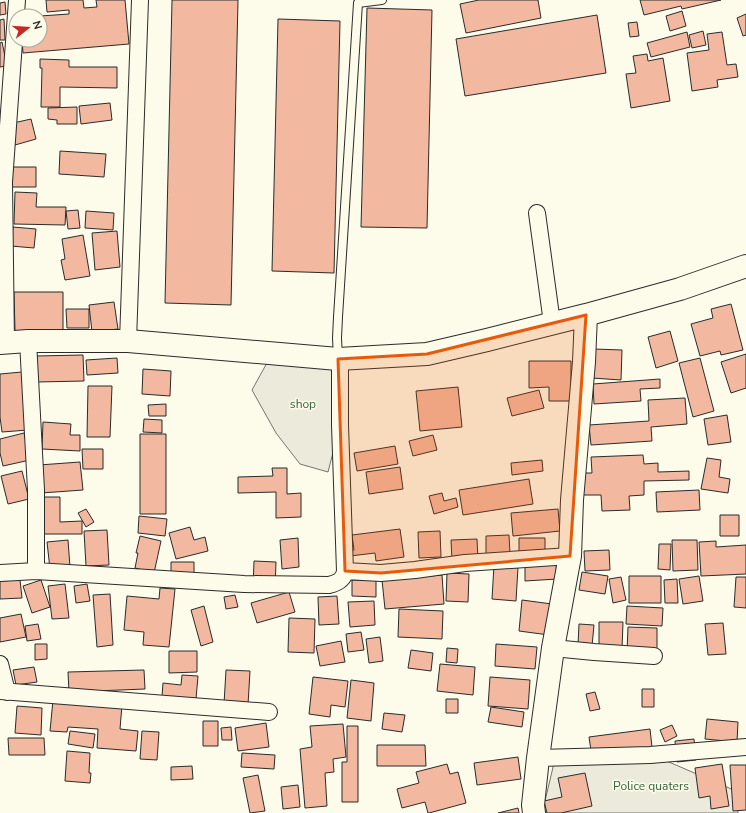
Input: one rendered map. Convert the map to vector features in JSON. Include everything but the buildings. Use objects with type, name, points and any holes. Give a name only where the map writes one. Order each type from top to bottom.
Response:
[{"type":"street","points":[[17,0],[4,182],[3,343],[28,341],[128,341],[338,348],[427,354],[586,315],[680,289],[746,266]]},
{"type":"street","points":[[128,341],[140,0]]},
{"type":"street","points":[[537,213],[552,323]]},
{"type":"street","points":[[534,813],[533,805],[538,758],[553,648],[570,556],[572,500],[584,362],[586,315]]},
{"type":"street","points":[[28,341],[36,490],[36,571]]},
{"type":"street","points":[[0,573],[36,571],[244,584],[336,584],[340,581],[346,571],[340,433],[340,369],[338,348]]},
{"type":"street","points":[[346,571],[381,574],[465,563],[570,556]]},
{"type":"street","points":[[553,648],[654,656]]},
{"type":"street","points":[[0,664],[4,692],[269,712]]},
{"type":"street","points":[[538,758],[650,755],[746,746]]},
{"type":"lane","points":[[338,348],[338,317],[358,3],[382,0]]},
{"type":"highlighted area","points":[[586,315],[570,556],[381,573],[345,571],[338,359],[427,354]]},
{"type":"green space","name":"shop","points":[[268,361],[340,369],[340,425],[328,472],[300,464],[276,433],[252,390]]},
{"type":"green space","name":"Police quaters","points":[[662,759],[736,791],[738,813],[549,813],[545,801],[554,763]]}]
